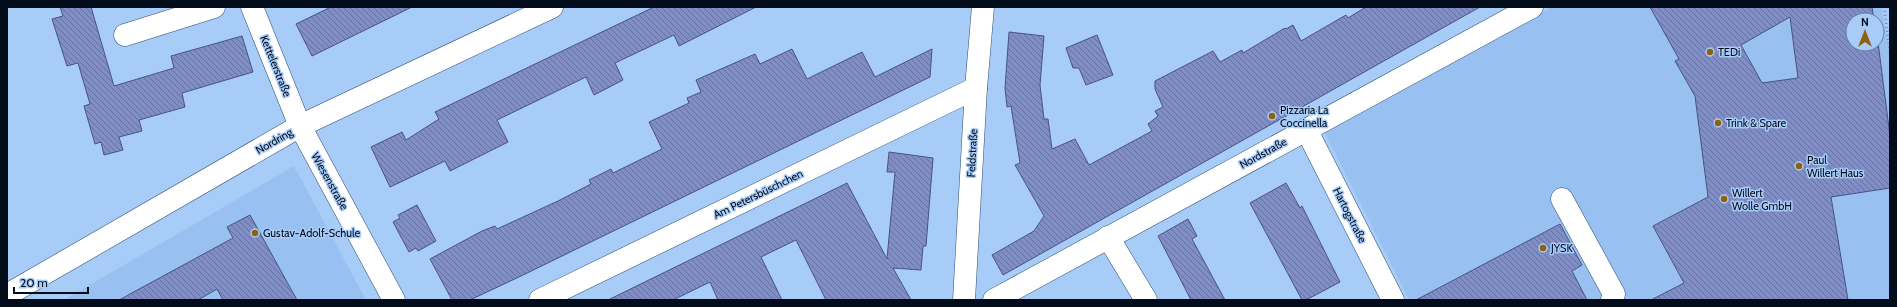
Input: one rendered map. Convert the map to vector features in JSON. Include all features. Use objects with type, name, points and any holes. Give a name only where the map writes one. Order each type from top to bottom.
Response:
[{"type":"street","points":[[125,35],[214,7]]},
{"type":"street","name":"Kettelerstraße","points":[[252,7],[300,126]]},
{"type":"street","name":"Nordring","points":[[7,295],[300,126],[552,7]]},
{"type":"street","name":"Feldstraße","points":[[964,300],[976,88],[984,7]]},
{"type":"street","name":"Nordstraße","points":[[994,300],[1532,7]]},
{"type":"street","name":"Am Petersbüschchen","points":[[540,300],[976,88]]},
{"type":"street","name":"Wiesenstraße","points":[[300,126],[394,300]]},
{"type":"street","name":"Hartogstraße","points":[[1306,129],[1393,300]]},
{"type":"street","points":[[1562,199],[1614,294],[1612,300]]},
{"type":"street","points":[[1108,237],[1146,300]]},
{"type":"path","points":[[1884,7],[1890,53]]},
{"type":"shaded area","points":[[1552,7],[1881,7],[1882,12],[1845,12],[1845,52],[1885,52],[1885,27],[1890,51],[1890,300],[1409,300],[1325,133]]},
{"type":"shaded area","name":"Gustav-Adolf-Schule","points":[[294,166],[366,300],[64,300]]},
{"type":"building","points":[[60,7],[91,7],[114,86],[174,68],[171,56],[242,36],[253,72],[182,93],[185,107],[139,120],[142,131],[119,137],[123,150],[104,155],[101,142],[95,144],[84,106],[90,104],[78,63],[67,66],[52,19],[63,16]]},
{"type":"building","points":[[331,7],[412,7],[312,56],[296,24]]},
{"type":"building","points":[[654,7],[756,7],[679,46],[674,35],[615,63],[623,80],[594,95],[586,77],[497,120],[508,142],[450,171],[445,161],[390,187],[371,147],[402,132],[406,140],[439,119],[435,112]]},
{"type":"building","points":[[1366,7],[1480,7],[1003,275],[992,255],[1034,231],[1044,216],[1015,165],[1020,163],[1011,106],[1007,107],[1005,88],[1009,32],[1044,36],[1040,85],[1044,119],[1048,119],[1052,149],[1075,139],[1089,165],[1152,131],[1148,124],[1158,116],[1155,111],[1163,107],[1155,89],[1155,81],[1213,51],[1220,62],[1242,50],[1243,53],[1285,28],[1286,29],[1293,25],[1301,41],[1346,15],[1348,18]]},
{"type":"building","points":[[1650,7],[1872,7],[1873,12],[1845,12],[1845,52],[1879,52],[1890,136],[1890,188],[1831,197],[1848,300],[1651,300],[1684,283],[1653,226],[1708,197],[1695,96],[1675,61],[1679,59]],"holes":[[[1790,17],[1798,78],[1762,83],[1741,45]]]},
{"type":"building","points":[[1097,35],[1113,75],[1086,85],[1079,68],[1073,68],[1066,48]]},
{"type":"building","points":[[792,49],[807,79],[862,52],[875,77],[932,49],[930,77],[470,300],[452,300],[430,259],[482,231],[495,226],[497,229],[558,201],[591,184],[589,180],[611,169],[613,173],[662,149],[649,122],[689,103],[687,98],[701,92],[696,80],[755,54],[760,64]]},
{"type":"building","points":[[889,152],[933,158],[926,246],[923,246],[921,270],[893,268],[911,300],[826,300],[796,240],[761,257],[782,300],[718,300],[710,282],[673,300],[608,300],[847,183],[887,259],[895,172],[887,172]]},
{"type":"building","points":[[1286,183],[1300,208],[1302,206],[1340,282],[1306,300],[1302,300],[1250,203]]},
{"type":"building","points":[[417,205],[436,241],[418,251],[416,248],[409,252],[393,222],[400,218],[398,215]]},
{"type":"building","points":[[250,215],[297,300],[223,300],[217,289],[198,300],[119,300],[233,238],[227,227]]},
{"type":"building","points":[[1188,219],[1197,236],[1192,239],[1225,300],[1191,300],[1158,236]]},
{"type":"building","name":"JYSK","points":[[1560,224],[1582,265],[1572,271],[1587,300],[1416,300]]},
{"type":"place","name":"TEDi","points":[[1710,52]]},
{"type":"place","name":"Pizzaria La Coccinella","points":[[1272,116]]},
{"type":"place","name":"Trink & Spare","points":[[1718,123]]},
{"type":"place","name":"Paul Willert Haus","points":[[1799,166]]},
{"type":"place","name":"Willert Wolle GmbH","points":[[1724,199]]},
{"type":"place","name":"Gustav-Adolf-Schule","points":[[255,233]]},
{"type":"place","name":"JYSK","points":[[1543,248]]}]
